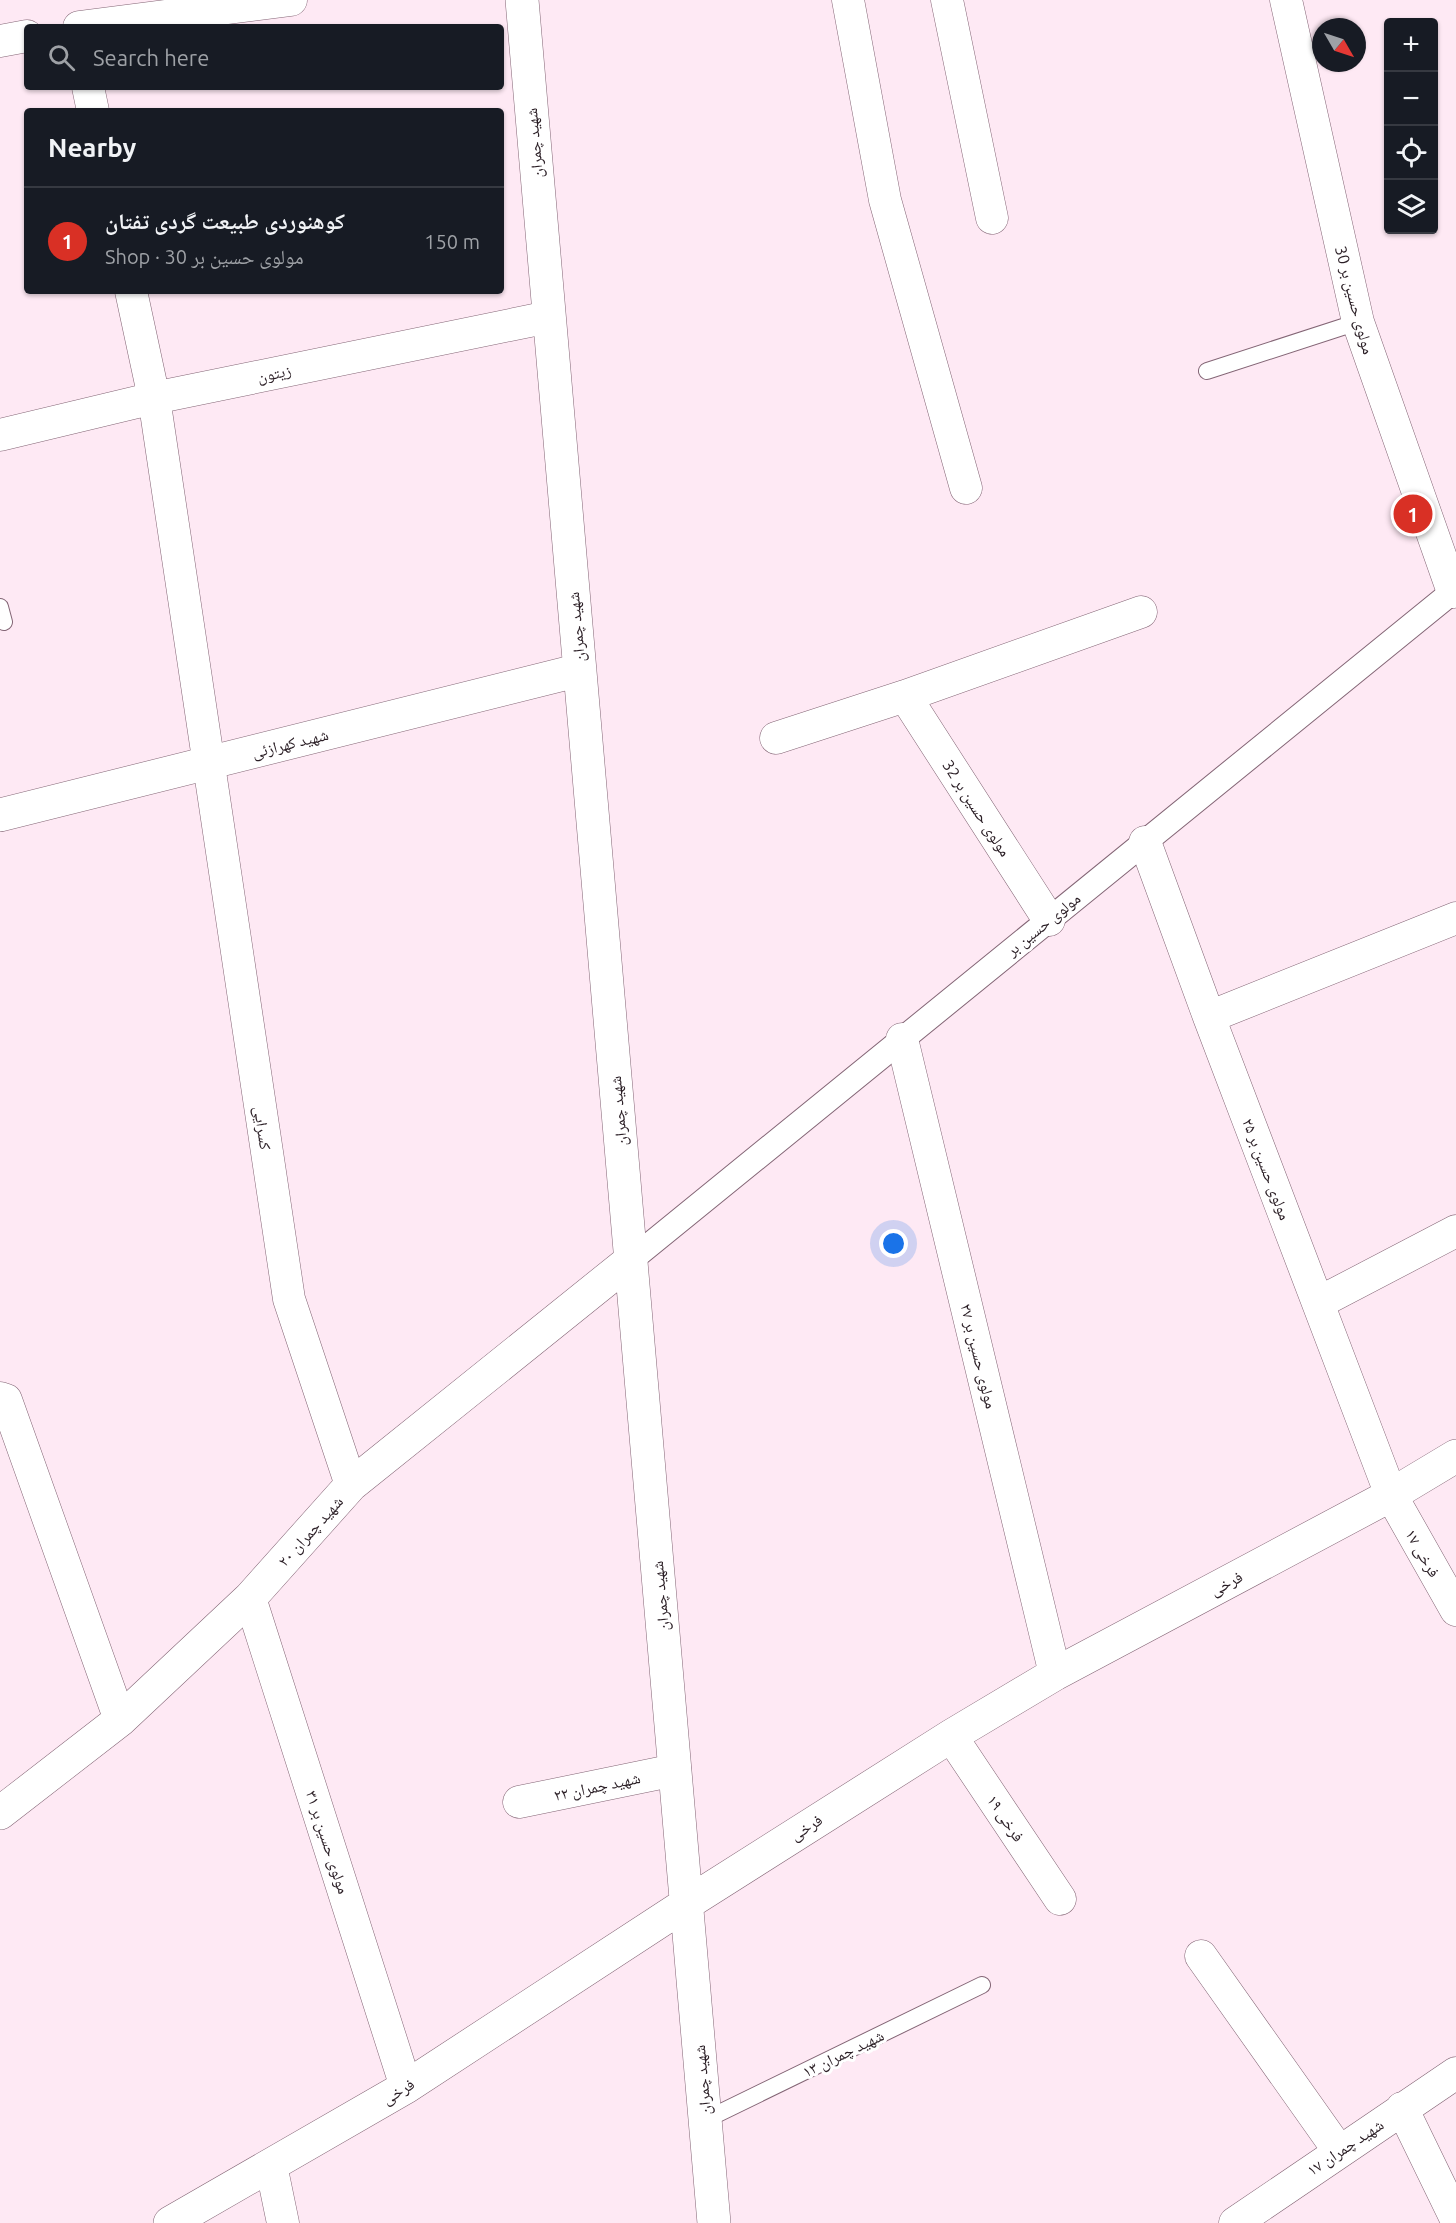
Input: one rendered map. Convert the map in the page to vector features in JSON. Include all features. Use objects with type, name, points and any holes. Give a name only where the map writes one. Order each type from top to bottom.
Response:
[{"type":"street","points":[[103,24],[291,0]]},
{"type":"street","name":"شهید چمران","points":[[522,0],[714,2223]]},
{"type":"street","points":[[848,0],[885,200],[966,488]]},
{"type":"street","points":[[947,0],[992,218]]},
{"type":"street","name":"مولوی حسین بر 30","points":[[1286,0],[1358,322],[1455,590]]},
{"type":"street","points":[[0,41],[24,37]]},
{"type":"street","points":[[89,90],[92,108]]},
{"type":"street","name":"کسرایی","points":[[132,294],[154,398],[289,1299],[351,1485]]},
{"type":"street","name":"زیتون","points":[[0,435],[154,398],[549,317]]},
{"type":"street","name":"مولوی حسین بر","points":[[631,1260],[1455,590]]},
{"type":"street","points":[[776,738],[905,696],[1141,612]]},
{"type":"street","name":"شهید کهرازئی","points":[[0,815],[580,670]]},
{"type":"street","name":"مولوی حسین بر 32","points":[[905,696],[1049,920]]},
{"type":"street","name":"مولوی حسین بر ۲۵","points":[[1145,842],[1390,1495]]},
{"type":"street","points":[[1209,1017],[1456,918]]},
{"type":"street","name":"مولوی حسین بر ۲۷","points":[[902,1039],[1055,1674]]},
{"type":"street","points":[[1318,1303],[1456,1232]]},
{"type":"street","name":"شهید چمران ۲۰","points":[[0,1813],[120,1720],[250,1598],[351,1485],[631,1260]]},
{"type":"street","points":[[0,1398],[6,1400],[120,1720]]},
{"type":"street","name":"فرخی","points":[[170,2223],[406,2087],[686,1904],[951,1736],[1055,1674],[1390,1495],[1456,1456]]},
{"type":"street","name":"فرخی ۱۷","points":[[1390,1495],[1456,1610]]},
{"type":"street","name":"مولوی حسین بر ۳۱","points":[[250,1598],[406,2087]]},
{"type":"street","name":"فرخی ۱۹","points":[[951,1736],[1060,1899]]},
{"type":"street","name":"شهید چمران ۲۲","points":[[519,1802],[675,1770]]},
{"type":"street","points":[[1201,1956],[1339,2151]]},
{"type":"street","name":"شهید چمران ۱۷","points":[[1235,2223],[1456,2073]]},
{"type":"street","points":[[1402,2108],[1456,2219]]},
{"type":"street","points":[[271,2165],[283,2223]]},
{"type":"lane","points":[[1207,370],[1358,322]]},
{"type":"lane","name":"شهید چمران ۱۳","points":[[705,2120],[982,1985]]},
{"type":"place","name":"کوهنوردی طبیعت گردی تفتان","points":[[1413,514]]}]
